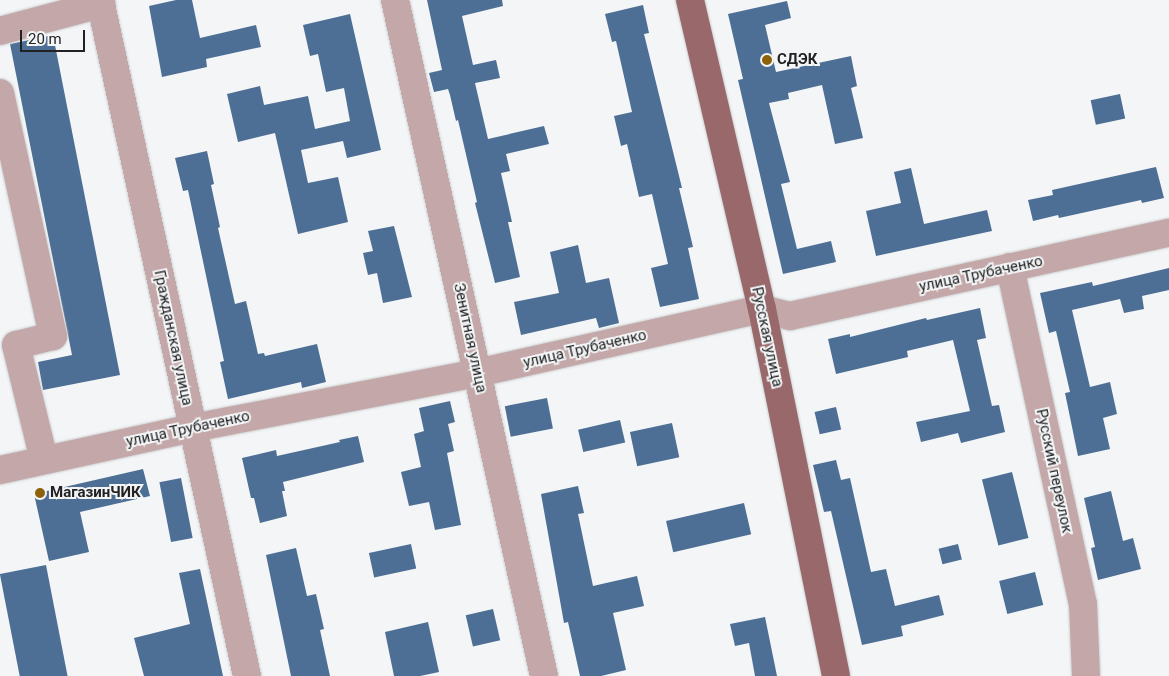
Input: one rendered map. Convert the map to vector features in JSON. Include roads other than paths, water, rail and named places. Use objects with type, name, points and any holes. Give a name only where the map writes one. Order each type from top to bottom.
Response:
[{"type":"main road","name":"Русская улица","points":[[690,0],[762,310],[836,676]]},
{"type":"street","name":"Зенитная улица","points":[[395,0],[544,676]]},
{"type":"street","points":[[0,31],[101,2]]},
{"type":"street","name":"Гражданская улица","points":[[101,2],[247,676]]},
{"type":"street","points":[[0,93],[53,336],[16,345],[44,460]]},
{"type":"street","name":"улица Трубаченко","points":[[0,470],[192,428],[477,373],[762,310],[790,316],[1169,233]]},
{"type":"street","name":"Русский переулок","points":[[1010,268],[1083,604],[1086,676]]},
{"type":"place","name":"СДЭК","points":[[767,60]]},
{"type":"place","name":"МагазинЧИК","points":[[40,493]]}]
